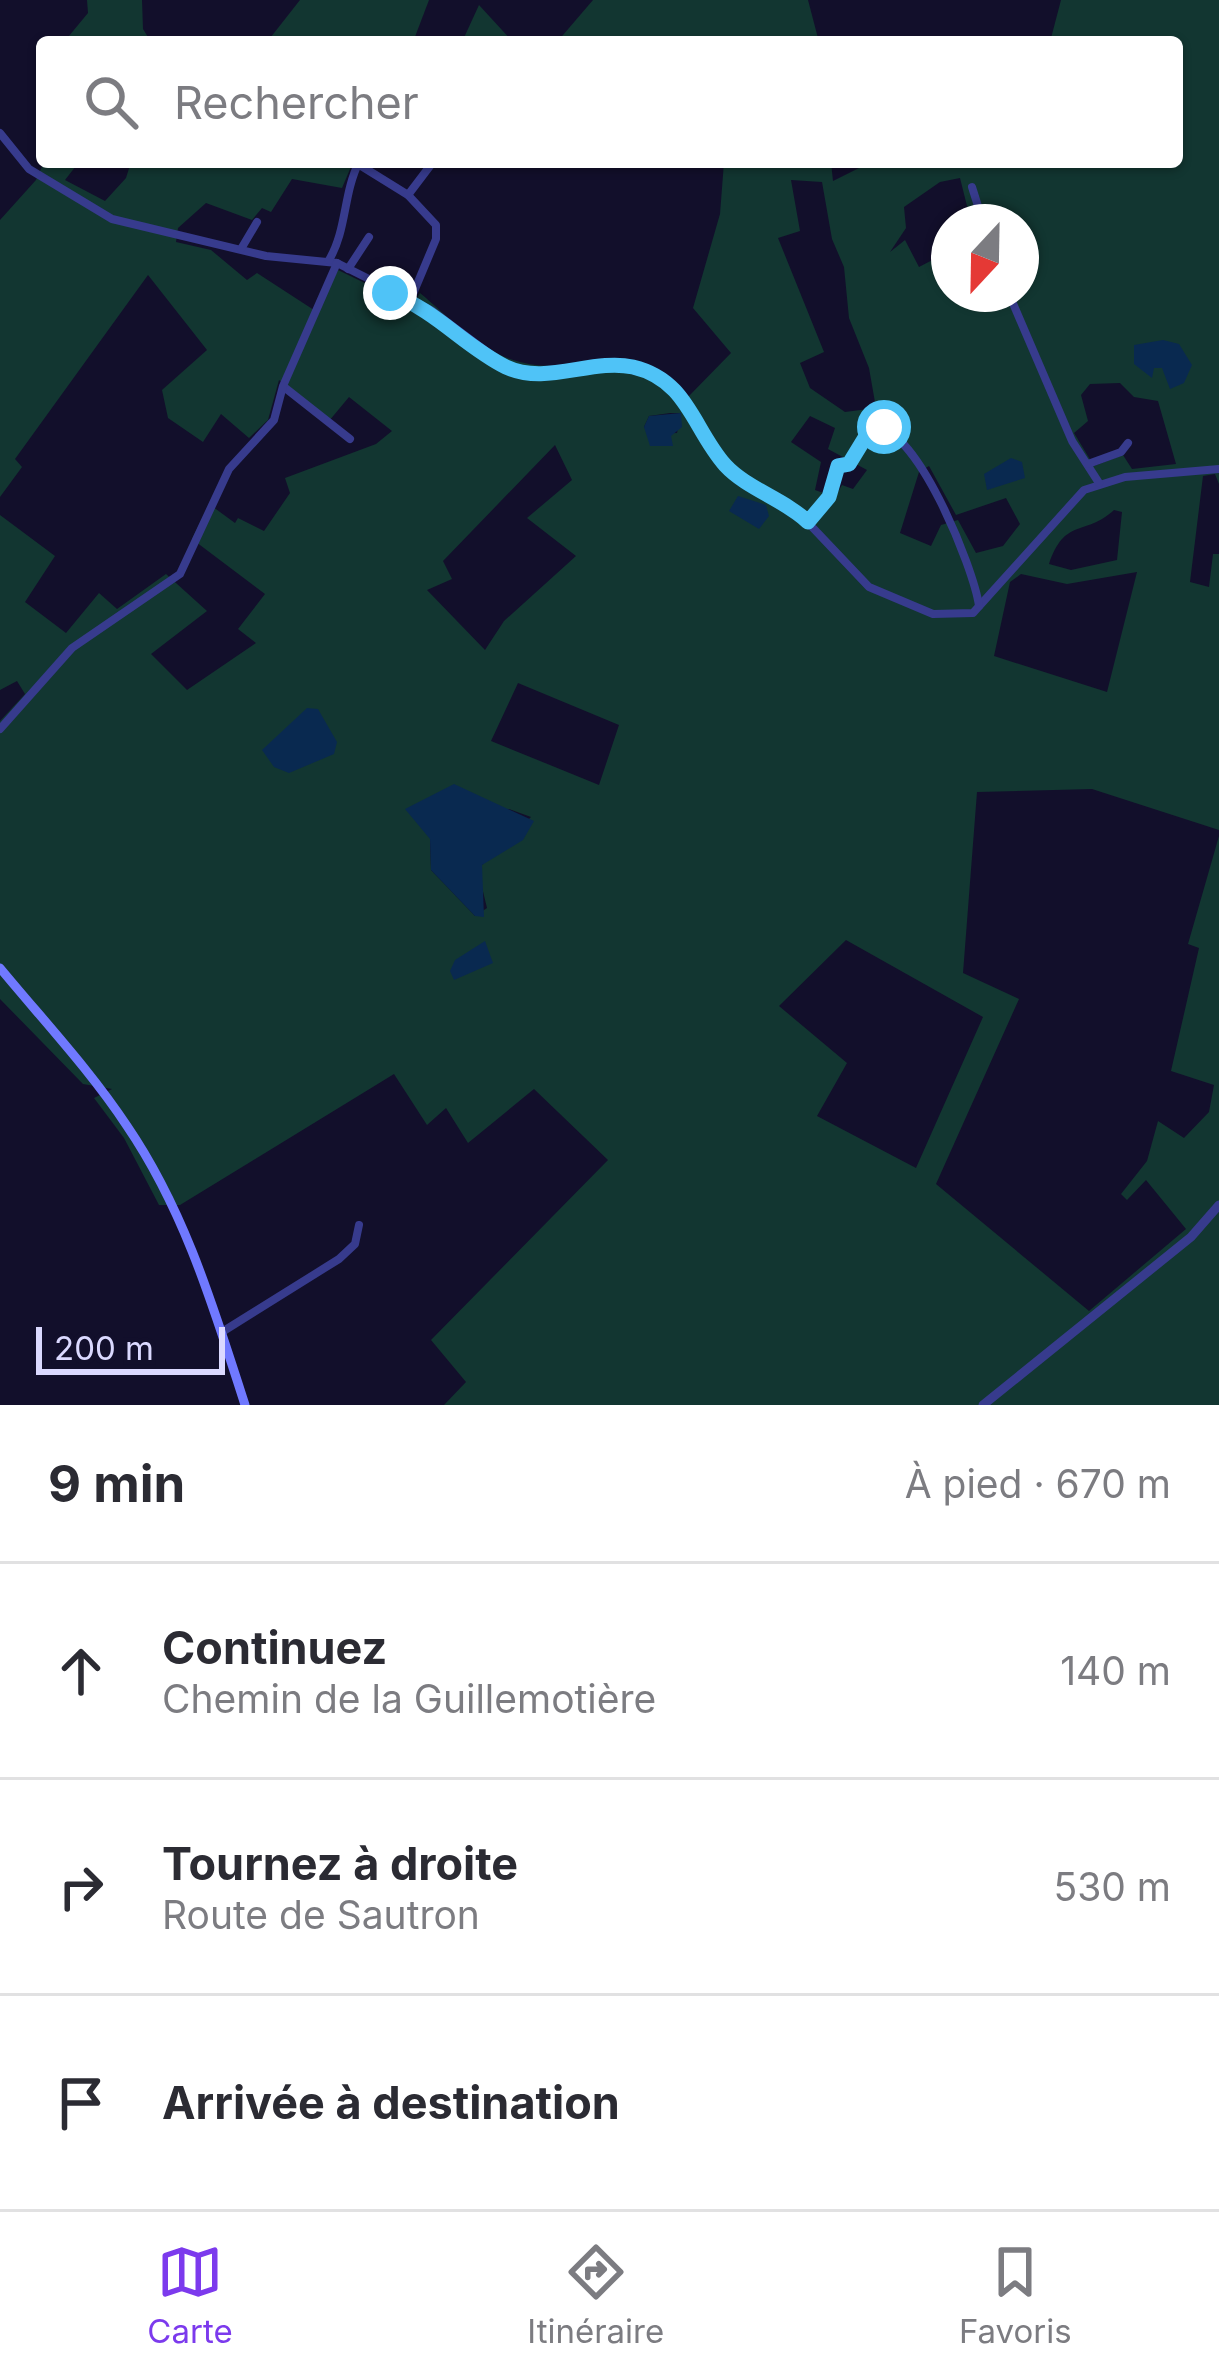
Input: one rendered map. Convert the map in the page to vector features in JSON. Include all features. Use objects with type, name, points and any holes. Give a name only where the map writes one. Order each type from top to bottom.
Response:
[{"type":"main road","points":[[0,968],[88,1073],[145,1155],[198,1261],[245,1405]]},
{"type":"street","points":[[0,133],[16,157],[56,186],[126,225],[241,249],[333,261],[410,301],[510,369],[544,373],[611,365],[657,376],[680,393],[730,470],[808,522],[855,575],[883,595],[933,614],[976,610],[1068,503],[1099,483],[1148,473],[1219,470]]},
{"type":"street","points":[[0,729],[73,648],[180,574],[229,469],[274,420],[333,261],[344,193],[356,168]]},
{"type":"street","points":[[366,168],[431,215],[437,234],[410,301]]},
{"type":"street","points":[[408,195],[428,168]]},
{"type":"street","points":[[971,187],[977,204]]},
{"type":"street","points":[[241,249],[256,222]]},
{"type":"street","points":[[348,269],[369,238]]},
{"type":"street","points":[[1017,312],[1099,483]]},
{"type":"street","points":[[283,386],[350,440]]},
{"type":"street","points":[[808,522],[829,497],[838,466],[849,464],[871,428],[884,427],[904,441],[920,465],[974,580],[976,610]]},
{"type":"street","points":[[1088,464],[1121,452],[1128,443]]},
{"type":"street","points":[[983,1405],[1191,1237],[1219,1205]]},
{"type":"street","points":[[222,1332],[339,1259],[355,1244],[359,1225]]},
{"type":"green space","points":[[87,0],[142,0],[147,36],[69,36],[88,13]]},
{"type":"green space","points":[[300,0],[429,0],[415,36],[272,36]]},
{"type":"green space","points":[[593,0],[808,0],[817,36],[562,36]]},
{"type":"green space","points":[[1061,0],[1219,0],[1219,484],[1215,474],[1203,476],[1190,582],[1209,587],[1213,554],[1219,554],[1219,830],[1092,789],[977,792],[963,973],[1019,999],[936,1184],[1089,1311],[1186,1229],[1146,1180],[1127,1200],[1121,1194],[1147,1161],[1158,1121],[1184,1138],[1209,1112],[1214,1085],[1171,1071],[1199,948],[1188,944],[1219,836],[1219,1405],[444,1405],[466,1382],[431,1340],[608,1160],[534,1089],[468,1143],[446,1108],[427,1125],[394,1074],[180,1205],[159,1205],[124,1138],[94,1098],[112,1089],[83,1084],[0,999],[0,721],[25,694],[17,681],[0,690],[0,515],[55,556],[25,602],[66,633],[99,593],[117,609],[166,574],[207,611],[151,654],[187,690],[256,643],[238,629],[265,594],[192,539],[209,504],[235,523],[238,518],[264,531],[290,493],[285,478],[376,444],[392,431],[349,397],[329,421],[279,380],[268,420],[249,438],[221,414],[203,442],[168,418],[162,390],[207,350],[148,275],[15,459],[22,467],[0,497],[0,220],[41,168],[74,168],[65,180],[105,201],[129,168],[350,168],[342,188],[292,179],[271,212],[262,208],[252,220],[206,203],[178,228],[176,242],[211,250],[247,280],[257,273],[317,312],[338,270],[412,306],[420,293],[467,334],[506,357],[545,366],[621,360],[662,376],[688,397],[731,353],[693,308],[720,214],[724,168],[832,168],[833,181],[859,168],[1183,168],[1183,36],[1052,36]],"holes":[[[791,180],[822,182],[832,239],[844,267],[849,318],[869,368],[876,408],[845,412],[810,388],[800,363],[824,352],[778,238],[800,231]],[[1120,383],[1134,397],[1158,401],[1176,464],[1132,469],[1123,455],[1094,466],[1074,433],[1088,421],[1081,395],[1090,384]],[[681,413],[677,433],[649,434],[644,427],[649,416]],[[810,416],[835,428],[828,449],[867,470],[853,489],[842,485],[835,497],[815,490],[821,462],[791,442]],[[555,445],[572,480],[527,518],[576,556],[504,621],[485,650],[427,590],[452,579],[443,561]],[[929,466],[956,515],[1006,498],[1020,524],[1003,546],[976,553],[958,520],[941,525],[931,546],[900,533],[919,472]],[[1114,510],[1122,512],[1117,560],[1071,570],[1049,564],[1069,533]],[[1137,572],[1107,692],[994,656],[1010,582],[1021,574],[1067,584]],[[518,683],[619,725],[599,785],[491,741]],[[509,809],[531,817],[482,865],[479,875],[487,908],[475,916],[431,870],[430,839]],[[846,940],[983,1017],[916,1168],[817,1116],[847,1063],[779,1006]]]},
{"type":"green space","points":[[479,5],[507,36],[465,36]]},
{"type":"water","points":[[1163,340],[1179,344],[1192,365],[1184,383],[1170,389],[1162,368],[1154,368],[1152,378],[1134,364],[1134,345]]},
{"type":"water","points":[[681,413],[682,427],[671,436],[673,446],[650,446],[644,427],[649,416]]},
{"type":"water","points":[[1011,458],[1022,462],[1025,478],[987,490],[984,474]]},
{"type":"water","points":[[738,496],[766,505],[769,516],[759,529],[729,511]]},
{"type":"water","points":[[307,708],[318,709],[337,742],[334,754],[289,773],[274,767],[262,750]]},
{"type":"water","points":[[454,784],[534,821],[523,840],[482,865],[484,917],[475,916],[431,870],[430,839],[405,809]]},
{"type":"water","points":[[485,941],[493,963],[454,980],[450,971],[455,960]]},
{"type":"route","points":[[390,293],[431,310],[510,369],[544,373],[611,365],[657,376],[680,393],[730,470],[808,522],[829,497],[838,466],[849,464],[871,428],[884,427]]}]
